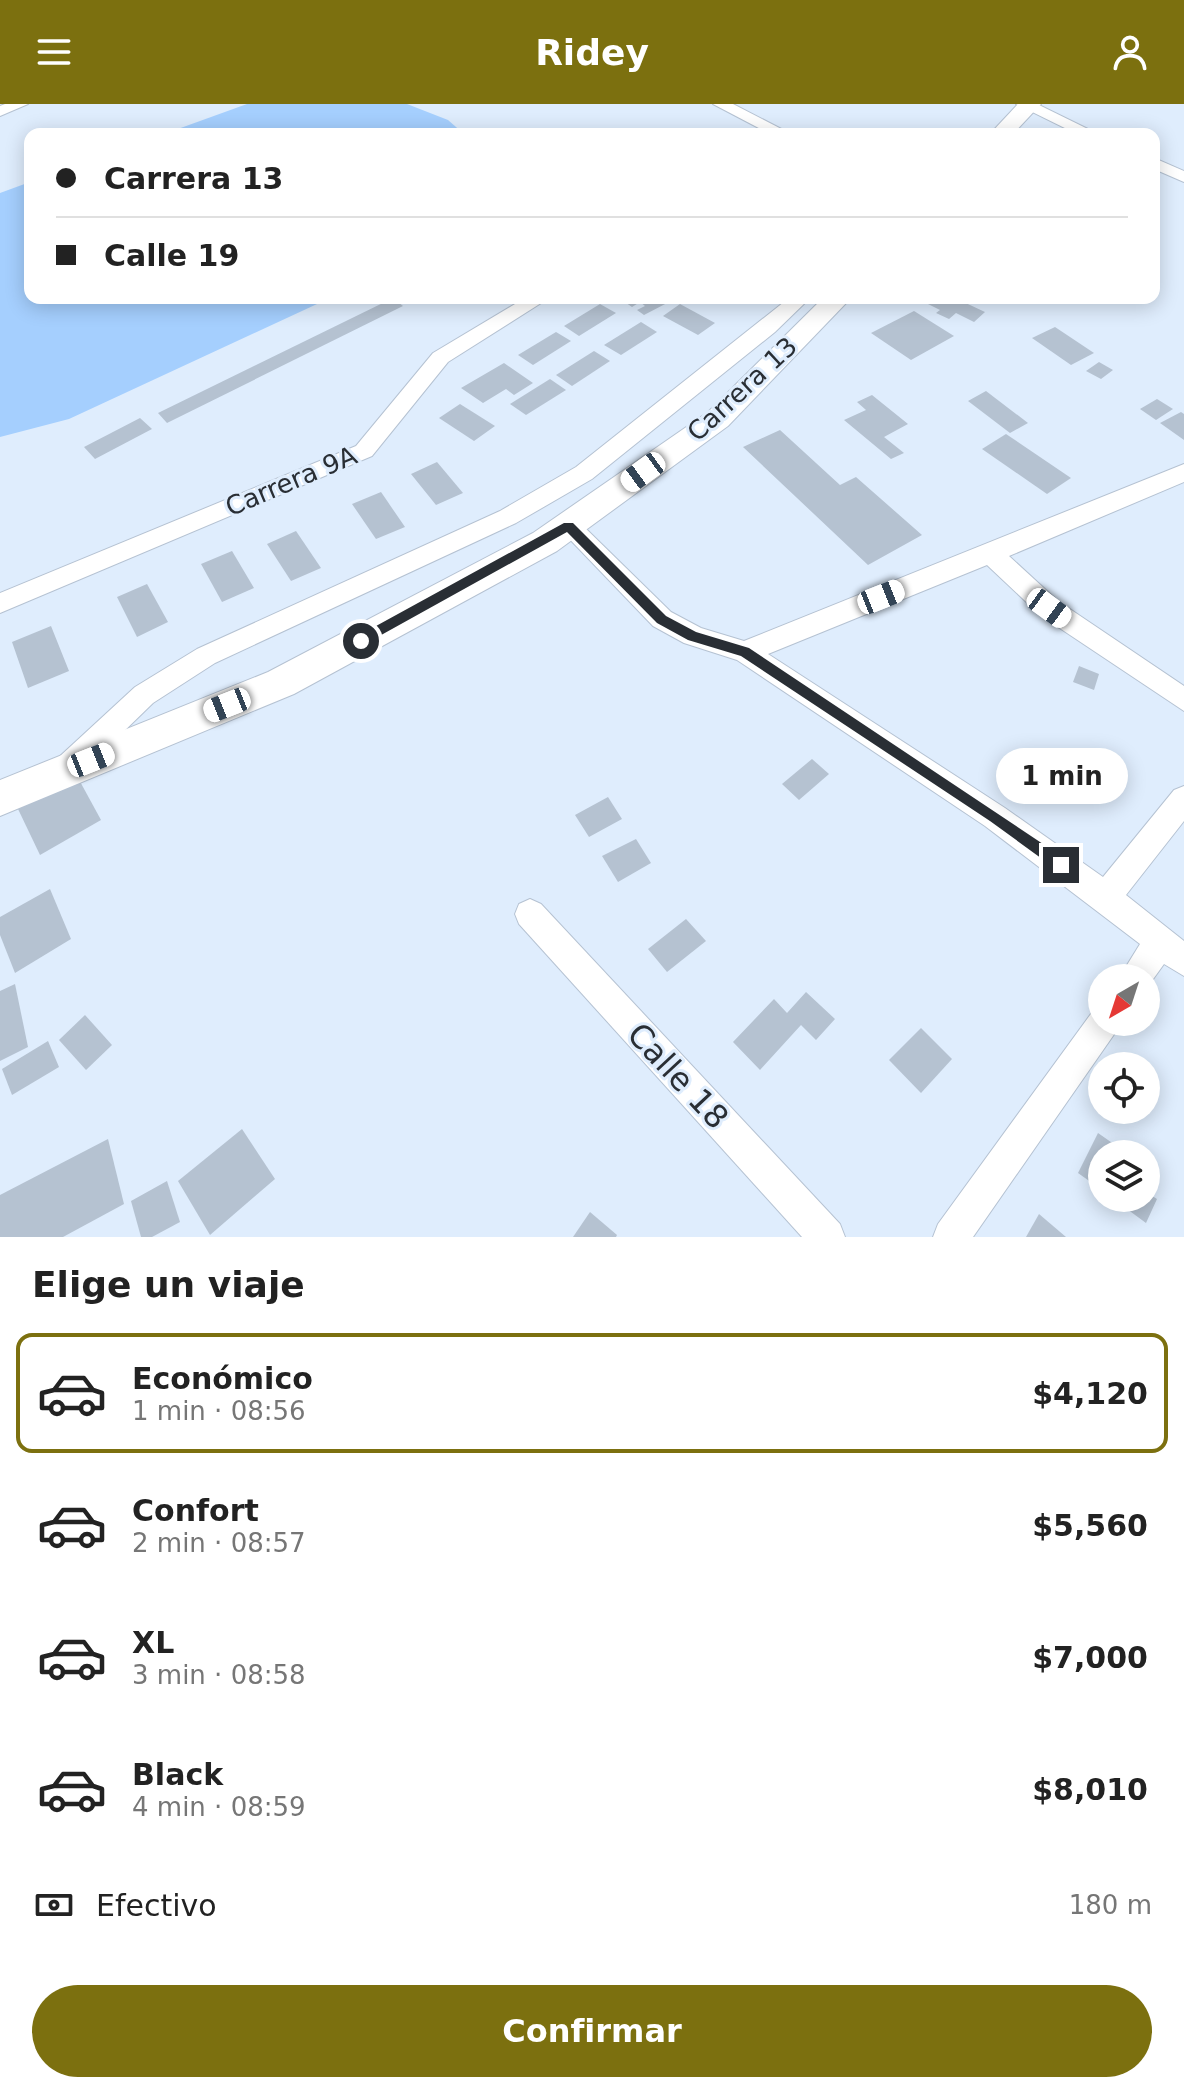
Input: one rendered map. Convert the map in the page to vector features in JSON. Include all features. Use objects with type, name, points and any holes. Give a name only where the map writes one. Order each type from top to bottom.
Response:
[{"type":"street","points":[[0,111],[20,104]]},
{"type":"street","points":[[721,104],[771,128]]},
{"type":"street","points":[[1007,128],[1028,105],[1077,128]]},
{"type":"street","points":[[1160,166],[1184,177]]},
{"type":"street","name":"Carrera 9A","points":[[0,603],[364,451],[384,435],[427,370],[446,352],[529,304]]},
{"type":"street","points":[[64,772],[144,695],[206,656],[508,517],[584,473],[768,328],[794,304]]},
{"type":"street","name":"Carrera 13","points":[[0,798],[281,683],[569,526],[718,419],[832,304]]},
{"type":"street","points":[[745,652],[1184,472]]},
{"type":"street","points":[[569,526],[662,619],[693,636],[745,652],[995,817],[1106,897],[1173,951],[1155,964]]},
{"type":"street","points":[[990,553],[1049,608],[1184,700]]},
{"type":"street","points":[[1106,897],[1184,799]]},
{"type":"street","name":"Calle 18","points":[[530,914],[827,1237]]},
{"type":"street","points":[[951,1237],[1094,1036]]},
{"type":"shaded area","points":[[247,104],[407,104],[448,120],[457,128],[181,128]]},
{"type":"shaded area","points":[[24,184],[24,304],[317,304],[69,419],[0,437],[0,193]]},
{"type":"building","points":[[381,304],[403,306],[167,423],[158,413]]},
{"type":"building","points":[[600,304],[616,313],[579,336],[564,326]]},
{"type":"building","points":[[642,304],[665,304],[644,315],[637,310],[645,306]]},
{"type":"building","points":[[680,304],[715,323],[698,335],[663,316]]},
{"type":"building","points":[[928,304],[968,304],[985,312],[974,322],[956,313],[949,319],[936,313],[940,310]]},
{"type":"building","points":[[914,311],[954,336],[911,360],[871,333]]},
{"type":"building","points":[[641,322],[657,332],[621,355],[604,345]]},
{"type":"building","points":[[1055,327],[1094,353],[1071,365],[1032,338]]},
{"type":"building","points":[[556,332],[571,341],[533,365],[518,355]]},
{"type":"building","points":[[594,351],[610,361],[572,386],[556,375]]},
{"type":"building","points":[[1099,362],[1113,370],[1101,379],[1086,371]]},
{"type":"building","points":[[504,363],[533,383],[514,395],[506,389],[483,403],[461,388]]},
{"type":"building","points":[[550,379],[566,390],[526,415],[510,404]]},
{"type":"building","points":[[986,391],[1028,423],[1010,433],[968,401]]},
{"type":"building","points":[[872,395],[908,424],[884,437],[904,453],[891,459],[844,420],[866,410],[857,402]]},
{"type":"building","points":[[1157,399],[1173,409],[1156,420],[1140,409]]},
{"type":"building","points":[[460,404],[495,426],[474,441],[439,418]]},
{"type":"building","points":[[1181,412],[1184,414],[1184,440],[1160,423]]},
{"type":"building","points":[[140,418],[152,429],[95,459],[84,447]]},
{"type":"building","points":[[780,430],[840,485],[856,477],[922,535],[868,565],[743,447]]},
{"type":"building","points":[[1006,434],[1071,478],[1047,494],[982,449]]},
{"type":"building","points":[[437,462],[463,493],[436,505],[411,474]]},
{"type":"building","points":[[381,492],[405,527],[376,539],[352,504]]},
{"type":"building","points":[[296,531],[321,568],[291,581],[267,544]]},
{"type":"building","points":[[232,551],[254,588],[222,602],[201,564]]},
{"type":"building","points":[[147,584],[168,622],[137,637],[117,597]]},
{"type":"building","points":[[51,626],[69,671],[28,688],[12,642]]},
{"type":"building","points":[[1079,666],[1099,674],[1094,690],[1073,682]]},
{"type":"building","points":[[812,759],[829,774],[799,800],[782,784]]},
{"type":"building","points":[[77,776],[101,820],[40,855],[18,809]]},
{"type":"building","points":[[608,797],[622,819],[589,837],[575,815]]},
{"type":"building","points":[[636,839],[651,863],[618,882],[602,856]]},
{"type":"building","points":[[50,889],[71,939],[15,973],[0,935],[0,917]]},
{"type":"building","points":[[686,919],[706,941],[667,972],[648,949]]},
{"type":"building","points":[[15,984],[28,1047],[0,1061],[0,991]]},
{"type":"building","points":[[806,992],[835,1019],[816,1040],[801,1025],[760,1070],[733,1042],[774,999],[787,1013]]},
{"type":"building","points":[[85,1015],[112,1045],[86,1070],[59,1040]]},
{"type":"building","points":[[921,1028],[952,1059],[921,1093],[889,1060]]},
{"type":"building","points":[[48,1041],[59,1067],[12,1095],[2,1069]]},
{"type":"building","points":[[242,1129],[275,1179],[210,1235],[178,1181]]},
{"type":"building","points":[[1098,1133],[1108,1140],[1094,1140]]},
{"type":"building","points":[[108,1139],[124,1204],[63,1237],[0,1237],[0,1195]]},
{"type":"building","points":[[1088,1153],[1088,1180],[1078,1173]]},
{"type":"building","points":[[167,1181],[180,1222],[152,1237],[141,1237],[131,1201]]},
{"type":"building","points":[[590,1212],[617,1235],[616,1237],[573,1237]]},
{"type":"building","points":[[1131,1212],[1151,1212],[1146,1223]]},
{"type":"building","points":[[1039,1214],[1066,1237],[1026,1237]]},
{"type":"route","points":[[361,641],[569,526],[662,619],[693,636],[745,652],[995,817],[1061,865]]}]
